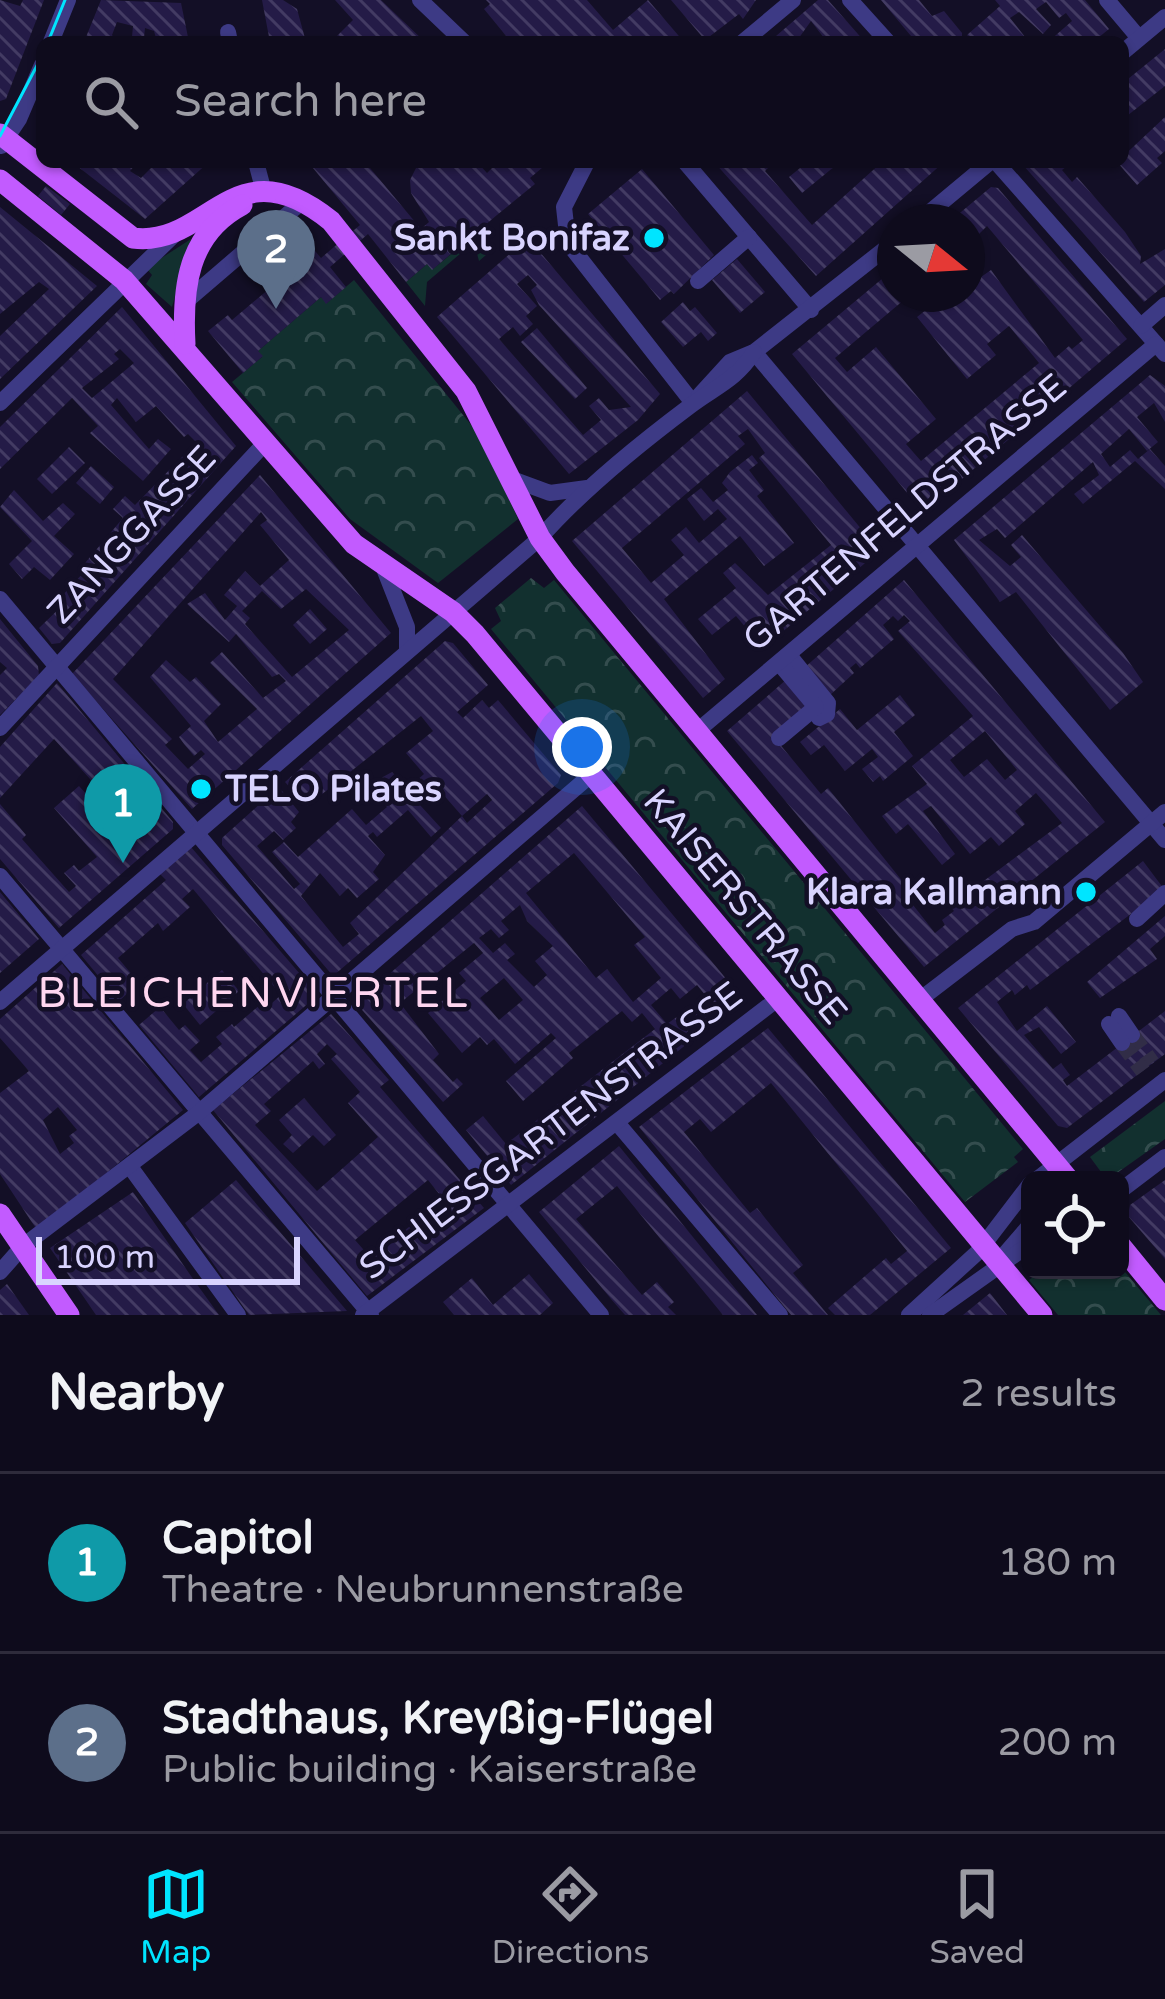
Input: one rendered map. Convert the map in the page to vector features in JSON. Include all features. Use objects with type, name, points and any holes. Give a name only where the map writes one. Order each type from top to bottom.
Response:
[{"type":"main road","points":[[2,139],[36,166]]},
{"type":"main road","points":[[39,168],[126,236],[158,237],[236,195],[264,192]]},
{"type":"main road","name":"KAISERSTRASSE","points":[[0,180],[124,280],[185,344],[333,524],[383,566],[453,612],[1042,1315]]},
{"type":"main road","points":[[185,344],[187,271],[207,234],[234,209],[264,192]]},
{"type":"main road","name":"KAISERSTRASSE","points":[[264,192],[303,201],[331,221],[447,365],[540,538],[1057,1171]]},
{"type":"main road","points":[[0,1214],[69,1315]]},
{"type":"main road","points":[[1129,1256],[1165,1300]]},
{"type":"street","points":[[420,0],[458,36]]},
{"type":"street","points":[[850,0],[883,36]]},
{"type":"street","points":[[1107,0],[1139,38]]},
{"type":"street","points":[[748,36],[781,3]]},
{"type":"street","points":[[53,36],[66,5]]},
{"type":"street","points":[[1129,47],[1165,17]]},
{"type":"street","points":[[2,139],[36,76]]},
{"type":"street","points":[[258,168],[264,192]]},
{"type":"street","points":[[584,168],[564,207],[568,243],[694,403]]},
{"type":"street","points":[[690,168],[811,310]]},
{"type":"street","points":[[940,204],[985,168]]},
{"type":"street","points":[[998,168],[1161,349]]},
{"type":"street","points":[[183,304],[303,201]]},
{"type":"street","points":[[0,404],[189,220]]},
{"type":"street","points":[[698,281],[749,237]]},
{"type":"street","points":[[0,1002],[604,479],[694,403],[732,380],[754,352],[877,256]]},
{"type":"street","points":[[1141,326],[1165,305]]},
{"type":"street","name":"GARTENFELDSTRASSE","points":[[697,732],[913,547],[1161,349]]},
{"type":"street","points":[[754,352],[913,547],[1158,817],[1165,840]]},
{"type":"street","name":"ZANGGASSE","points":[[0,728],[266,442]]},
{"type":"street","points":[[512,479],[526,488],[568,494],[604,479]]},
{"type":"street","name":"KAISERSTRASSE","points":[[383,566],[405,618],[407,650]]},
{"type":"street","points":[[0,599],[601,1315]]},
{"type":"street","points":[[784,659],[828,704],[827,714],[819,718]]},
{"type":"street","points":[[779,738],[816,707],[784,659]]},
{"type":"street","points":[[0,1273],[23,1246],[196,1114],[592,774]]},
{"type":"street","points":[[918,1001],[1012,929],[1034,922],[1158,817]]},
{"type":"street","points":[[0,876],[368,1314]]},
{"type":"street","points":[[1136,919],[1165,893]]},
{"type":"street","name":"SCHIESSGARTENSTRASSE","points":[[368,1314],[779,998]]},
{"type":"street","points":[[1114,1020],[1127,1039]]},
{"type":"street","points":[[1064,1171],[1162,1082],[1148,1067]]},
{"type":"street","points":[[618,1124],[780,1315]]},
{"type":"street","points":[[1129,1184],[1165,1156]]},
{"type":"street","points":[[130,1168],[238,1315]]},
{"type":"street","points":[[930,1315],[990,1255],[1021,1202]]},
{"type":"street","points":[[909,1315],[1021,1232]]},
{"type":"street","points":[[990,1255],[1021,1246]]},
{"type":"green space","points":[[471,238],[484,242],[486,255],[479,261],[474,242],[427,282],[425,306],[406,282],[427,264],[433,269]]},
{"type":"green space","points":[[191,239],[172,307],[146,284],[152,275],[146,268]]},
{"type":"green space","points":[[354,280],[480,436],[518,519],[438,583],[350,519],[232,382],[262,357],[258,351],[321,297],[327,303]]},
{"type":"green space","points":[[531,578],[544,588],[554,580],[1023,1149],[1014,1157],[1018,1162],[965,1202],[491,629],[501,621],[495,608]]},
{"type":"green space","points":[[1165,1101],[1165,1139],[1120,1171],[1100,1171],[1090,1157]]},
{"type":"green space","points":[[1129,1277],[1161,1315],[1058,1315],[1029,1280]]},
{"type":"building","points":[[0,0],[20,6],[23,0],[44,0],[6,99],[0,101]]},
{"type":"building","points":[[101,0],[181,3],[188,36],[155,36],[145,28],[144,36],[132,36],[133,26],[117,22],[113,36],[86,36]]},
{"type":"building","points":[[262,0],[283,0],[297,9],[304,36],[269,36]]},
{"type":"building","points":[[335,0],[381,0],[419,36],[337,36],[353,20]]},
{"type":"building","points":[[486,0],[587,0],[613,30],[648,0],[679,36],[506,36],[484,9],[490,4]]},
{"type":"building","points":[[671,0],[756,0],[743,19],[739,14],[710,36],[702,36]]},
{"type":"building","points":[[818,0],[828,0],[860,36],[822,36],[811,21],[800,36],[776,36]]},
{"type":"building","points":[[881,0],[919,0],[932,16],[944,11],[962,33],[962,36],[911,36]]},
{"type":"building","points":[[995,0],[1085,0],[1109,29],[1100,36],[1055,36],[1072,21],[1066,13],[1059,18],[1046,2],[1036,9],[1051,25],[1043,34],[1019,12],[1010,18],[1024,36],[968,36],[1000,6]]},
{"type":"building","points":[[1165,49],[1165,86],[1129,114],[1129,78]]},
{"type":"building","points":[[1165,117],[1165,151],[1157,158],[1162,163],[1137,185],[1122,168],[1129,168],[1129,151]]},
{"type":"building","points":[[80,168],[132,168],[130,171],[141,178],[151,168],[202,168],[145,219]]},
{"type":"building","points":[[313,168],[370,168],[421,229],[429,222],[411,193],[416,168],[482,168],[487,173],[492,168],[542,168],[530,178],[535,184],[432,270],[427,264],[406,282],[368,234],[330,267],[346,287],[326,304],[321,297],[258,351],[263,356],[243,373],[208,331],[228,315],[232,320],[295,267],[291,262],[310,245],[321,258],[360,225]]},
{"type":"building","points":[[719,168],[768,168],[765,171],[812,225],[875,168],[937,168],[897,204],[877,204],[877,222],[816,276]]},
{"type":"building","points":[[800,168],[833,168],[802,193],[789,177]]},
{"type":"building","points":[[1026,168],[1064,168],[1072,182],[1077,177],[1125,232],[1141,256],[1140,264],[1165,249],[1165,285],[1144,302]]},
{"type":"building","name":"Sankt Bonifaz","points":[[642,169],[714,255],[674,294],[671,291],[660,300],[588,214]]},
{"type":"building","points":[[46,186],[70,204],[61,215],[38,196]]},
{"type":"building","points":[[991,187],[998,188],[1127,339],[923,512],[792,354],[877,283],[877,312],[890,312],[835,358],[847,372],[876,347],[936,419],[906,444],[921,461],[1039,363],[1009,326],[987,344],[996,355],[967,379],[917,317],[923,312],[985,312],[985,274],[991,270],[1055,358],[1083,340],[985,228],[985,204],[971,204]]},
{"type":"building","points":[[0,207],[97,286],[0,379],[0,336],[49,289],[39,282],[0,314]]},
{"type":"building","points":[[528,238],[660,394],[638,420],[569,474],[437,317]],"holes":[[[528,275],[537,285],[531,290],[539,305],[631,407],[609,410],[599,398],[589,406],[601,420],[583,435],[499,339],[513,327],[520,336],[533,324],[526,316],[537,306],[517,284]]]},
{"type":"building","points":[[737,259],[765,292],[740,313],[712,280]]},
{"type":"building","points":[[683,302],[690,311],[695,307],[717,333],[708,341],[701,332],[683,347],[661,322]]},
{"type":"building","points":[[122,307],[236,446],[60,643],[52,644],[39,628],[66,602],[61,597],[84,572],[80,569],[123,518],[113,509],[125,496],[135,505],[183,456],[187,459],[201,447],[188,434],[184,437],[156,406],[136,422],[117,398],[111,405],[149,449],[158,439],[171,449],[143,481],[90,433],[98,426],[72,398],[0,469],[0,427]],"holes":[[[120,349],[134,363],[92,398],[82,388],[119,359],[114,354]]]},
{"type":"building","points":[[537,328],[587,388],[575,399],[521,342]]},
{"type":"building","points":[[1150,375],[1165,386],[1165,422],[1154,403],[1137,417],[1158,442],[1147,451],[1129,429],[1101,454],[1110,467],[1130,450],[1138,459],[1150,449],[1165,466],[1165,489],[1135,461],[1083,504],[1074,494],[1099,475],[1093,462],[1005,538],[997,529],[979,540],[1010,566],[1021,557],[1011,545],[1022,535],[1123,653],[1143,682],[1110,710],[1016,592],[1000,602],[954,540]]},
{"type":"building","points":[[747,391],[877,548],[876,554],[763,648],[736,616],[712,635],[698,619],[736,588],[723,573],[735,563],[768,595],[831,545],[759,458],[765,453],[748,429],[738,436],[745,444],[622,548],[651,583],[684,555],[671,540],[686,527],[699,543],[727,519],[718,509],[704,521],[687,499],[701,488],[713,502],[728,490],[722,483],[730,472],[752,455],[758,463],[749,470],[764,490],[757,496],[794,543],[764,566],[740,536],[664,599],[725,679],[703,698],[572,541]]},
{"type":"building","points":[[69,447],[85,463],[52,494],[37,479]]},
{"type":"building","points":[[91,466],[114,487],[100,504],[76,483]]},
{"type":"building","points":[[260,475],[391,633],[192,809],[72,674]],"holes":[[[261,512],[267,520],[260,525],[289,560],[260,586],[245,571],[224,595],[237,606],[225,620],[205,593],[187,604],[229,642],[236,634],[272,677],[279,674],[286,681],[263,698],[222,652],[210,663],[257,709],[218,742],[204,721],[221,704],[196,677],[190,682],[166,660],[150,677],[191,726],[179,737],[194,756],[201,750],[205,754],[188,769],[165,745],[172,739],[113,679]],[[306,589],[349,630],[292,677],[245,624],[250,618],[242,611],[262,591],[281,609]]]},
{"type":"building","points":[[14,490],[43,521],[63,503],[75,514],[54,536],[74,554],[50,580],[34,567],[22,579],[9,564],[32,541],[0,507]]},
{"type":"building","points":[[904,580],[1105,822],[924,967],[727,731],[787,679],[810,706],[773,736],[821,794],[828,788],[911,892],[906,896],[935,933],[954,911],[950,906],[1062,823],[1036,793],[1015,811],[1025,824],[999,846],[991,837],[970,854],[931,806],[923,811],[955,854],[942,865],[908,824],[896,834],[882,816],[927,784],[912,766],[973,716],[898,631],[910,621],[904,615],[898,621],[893,616],[883,625],[894,639],[860,668],[856,663],[850,668],[854,673],[829,696],[804,668]],"holes":[[[985,731],[1017,770],[1005,780],[987,759],[964,777],[950,760]]]},
{"type":"building","points":[[310,609],[327,629],[310,644],[293,625]]},
{"type":"building","points":[[0,619],[38,666],[39,676],[0,715],[0,675],[7,668],[0,662]]},
{"type":"building","points":[[445,641],[453,643],[488,685],[457,712],[463,718],[482,700],[489,708],[498,700],[561,775],[558,783],[333,976],[222,845],[222,838],[279,787],[299,812],[291,822],[296,828],[283,840],[274,831],[257,846],[294,889],[300,884],[272,852],[284,842],[298,857],[352,809],[366,825],[387,807],[371,789],[381,778],[392,772],[407,789],[424,774],[406,753],[433,731],[421,716],[307,806],[285,782]],"holes":[[[441,792],[462,816],[350,923],[359,934],[343,947],[301,896],[320,873],[340,896],[348,888],[357,898],[379,879],[373,872],[385,855],[368,836],[373,832],[377,837],[408,810],[431,837],[441,828],[419,804]],[[487,794],[492,800],[467,823],[462,816]]]},
{"type":"building","points":[[57,683],[173,822],[173,829],[59,928],[0,859],[0,804],[26,835],[22,839],[69,892],[76,886],[64,873],[74,865],[79,871],[97,857],[54,808],[79,786],[116,827],[120,824],[125,831],[137,820],[123,806],[118,810],[54,739],[0,798],[0,747]]},
{"type":"building","points":[[900,695],[915,715],[894,732],[913,756],[883,781],[880,776],[873,782],[862,769],[878,757],[872,749],[845,771],[824,745],[811,755],[800,742],[840,709],[857,730]]},
{"type":"building","points":[[582,806],[743,999],[511,1185],[466,1130],[483,1116],[506,1144],[655,1029],[642,1013],[632,1022],[622,1011],[569,1053],[573,1058],[523,1101],[506,1081],[556,1038],[551,1033],[515,1064],[494,1039],[487,1045],[480,1037],[462,1053],[428,1013],[466,981],[459,973],[483,953],[474,943],[400,1003],[439,1054],[433,1060],[453,1082],[457,1078],[463,1084],[443,1102],[356,1003]],"holes":[[[574,853],[645,937],[634,945],[661,978],[633,1002],[607,969],[596,978],[526,893]],[[520,905],[527,921],[553,946],[535,961],[547,975],[534,987],[507,960],[515,954],[505,943],[493,953],[479,938],[491,929],[499,938],[509,930],[501,921]],[[504,978],[523,1000],[499,1020],[480,998]],[[697,985],[706,996],[667,1024],[651,1005],[671,988],[680,999]]]},
{"type":"building","points":[[191,847],[318,995],[199,1097],[139,1025],[160,1007],[179,1030],[185,1025],[200,1041],[190,1050],[201,1062],[222,1044],[216,1037],[268,998],[272,1003],[281,995],[193,889],[182,899],[190,907],[163,931],[158,923],[118,958],[139,983],[119,1001],[81,955],[166,880],[160,874]]},
{"type":"building","points":[[1143,861],[1164,889],[1030,990],[1027,985],[1015,995],[1012,990],[997,1002],[1017,1031],[1047,1006],[1076,1042],[1061,1054],[1039,1027],[1024,1035],[1053,1069],[1061,1063],[1070,1075],[1063,1080],[1067,1086],[1165,1011],[1165,1054],[1067,1128],[1058,1126],[958,1008]]},
{"type":"building","points":[[0,892],[39,939],[0,973]]},
{"type":"building","points":[[1165,916],[1165,936],[1150,949],[1157,959],[1100,998],[1087,982]]},
{"type":"building","points":[[62,964],[183,1110],[37,1230],[0,1174],[0,1093],[29,1071],[0,1038],[0,1019]],"holes":[[[58,1107],[77,1130],[69,1136],[74,1143],[60,1154],[43,1120]]]},
{"type":"building","points":[[222,970],[239,991],[200,1025],[183,1004]]},
{"type":"building","points":[[331,1014],[389,1080],[380,1087],[484,1208],[367,1296],[213,1110]],"holes":[[[327,1044],[337,1054],[331,1059],[360,1092],[348,1103],[378,1137],[317,1191],[255,1125],[271,1111],[264,1104],[313,1061],[319,1069],[325,1064],[317,1054]],[[428,1180],[444,1200],[370,1257],[355,1240]]]},
{"type":"building","points":[[768,1028],[951,1248],[870,1315],[835,1315],[828,1308],[886,1258],[891,1264],[907,1251],[771,1083],[711,1132],[700,1119],[684,1132],[750,1213],[757,1208],[803,1265],[793,1273],[828,1315],[791,1315],[639,1127]]},
{"type":"building","points":[[304,1098],[336,1135],[324,1146],[313,1135],[293,1153],[283,1144],[292,1135],[279,1120]]},
{"type":"building","points":[[619,1146],[757,1315],[723,1315],[617,1186],[576,1219],[642,1295],[657,1282],[674,1302],[668,1307],[676,1315],[625,1315],[539,1212]]},
{"type":"building","points":[[236,1180],[347,1311],[249,1315],[185,1223]]},
{"type":"building","points":[[1165,1180],[1165,1259],[1129,1217],[1130,1205]]},
{"type":"building","points":[[133,1192],[219,1315],[96,1315],[50,1248]]},
{"type":"building","points":[[529,1274],[553,1303],[540,1315],[454,1315],[443,1302],[472,1278],[493,1305]]},
{"type":"building","points":[[7,1284],[29,1315],[0,1315],[0,1290]]},
{"type":"building","points":[[990,1293],[1007,1315],[963,1315]]},
{"type":"tunnel","points":[[1132,1035],[1152,1063]]},
{"type":"tunnel","points":[[1122,1043],[1143,1071]]},
{"type":"tram line","points":[[50,36],[65,0]]},
{"type":"tram line","points":[[0,136],[36,67]]},
{"type":"place","name":"Sankt Bonifaz","points":[[654,238]]},
{"type":"place","name":"Stadthaus, Kreyßig-Flügel","points":[[276,309]]},
{"type":"place","name":"TELO Pilates","points":[[201,789]]},
{"type":"place","name":"Capitol","points":[[123,863]]},
{"type":"place","name":"Klara Kallmann","points":[[1086,892]]},
{"type":"district","name":"BLEICHENVIERTEL","points":[[254,993]]}]
